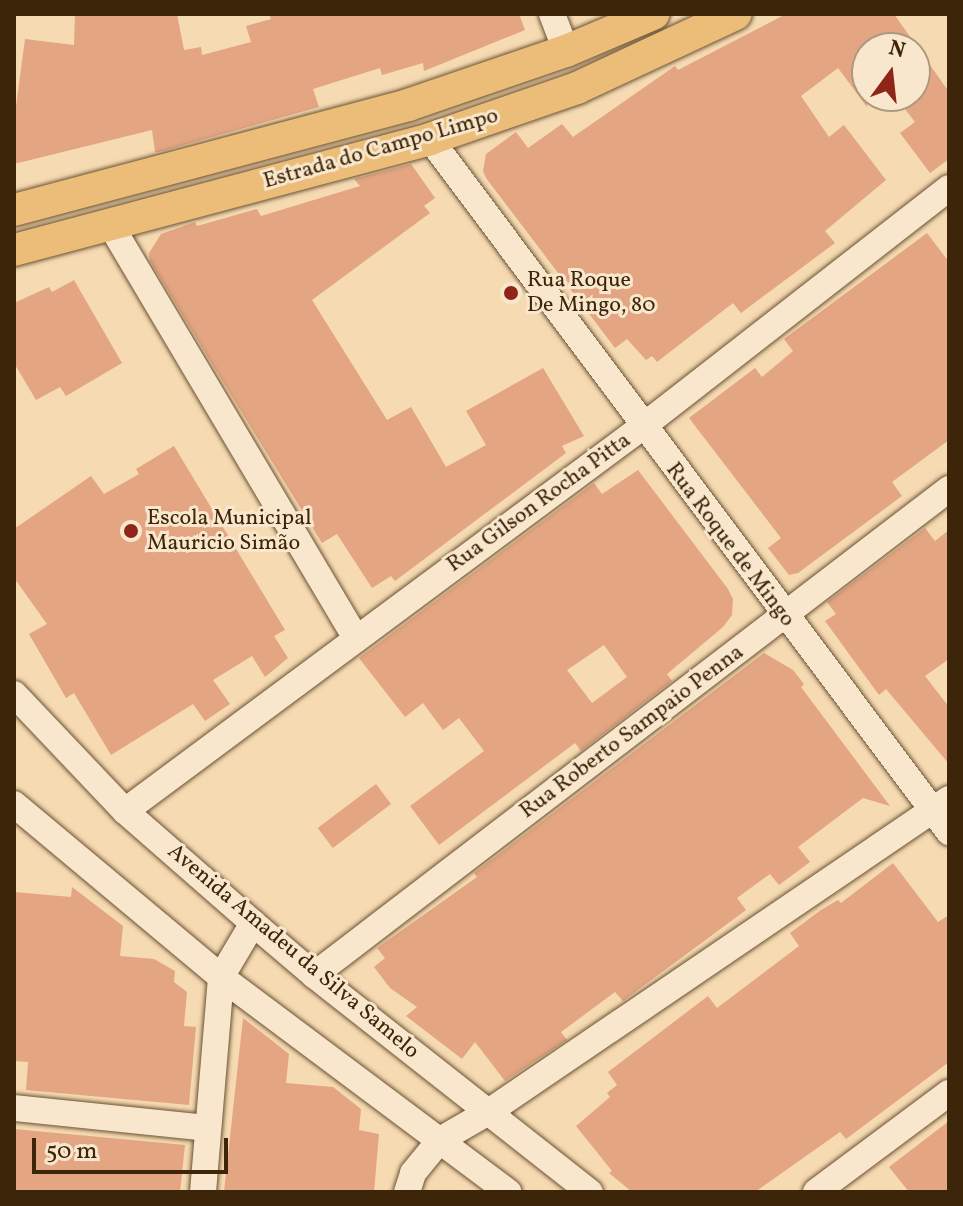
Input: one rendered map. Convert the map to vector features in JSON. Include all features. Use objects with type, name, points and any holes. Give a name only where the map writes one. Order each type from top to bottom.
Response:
[{"type":"main road","name":"Estrada do Campo Limpo","points":[[14,210],[408,105],[566,51],[653,14]]},
{"type":"main road","name":"Estrada do Campo Limpo","points":[[14,250],[430,139],[577,88],[736,14]]},
{"type":"street","points":[[552,14],[566,51]]},
{"type":"street","name":"Rua Roque de Mingo","points":[[430,139],[784,616],[944,814]]},
{"type":"street","name":"Rua Gilson Rocha Pitta","points":[[125,811],[355,637],[642,427],[949,188]]},
{"type":"street","points":[[110,224],[355,637]]},
{"type":"street","name":"Rua Roberto Sampaio Penna","points":[[314,975],[949,489]]},
{"type":"street","name":"Avenida Amadeu da Silva Samelo","points":[[14,694],[125,811],[253,923],[314,975],[590,1192]]},
{"type":"street","points":[[14,804],[221,977],[508,1192]]},
{"type":"street","points":[[407,1192],[413,1173],[440,1140],[490,1111],[944,814]]},
{"type":"street","points":[[203,1192],[221,977],[253,923]]},
{"type":"street","points":[[816,1192],[949,1093]]},
{"type":"street","points":[[14,1108],[208,1128]]},
{"type":"building","points":[[75,14],[177,14],[184,50],[201,47],[202,55],[251,42],[246,26],[271,19],[269,14],[519,14],[525,30],[424,71],[423,63],[382,75],[380,68],[313,89],[319,107],[159,152],[155,152],[152,130],[14,164],[14,121],[25,39],[74,45]]},
{"type":"building","points":[[786,14],[894,14],[907,32],[851,32],[851,85],[838,68],[801,96],[829,137],[844,125],[886,180],[825,231],[835,243],[741,313],[733,303],[657,362],[652,356],[646,360],[627,339],[615,348],[483,171],[486,154],[516,132],[528,148],[562,124],[573,137],[675,66],[678,70]]},
{"type":"building","points":[[931,66],[949,92],[949,159],[930,173],[900,133],[915,122],[907,112],[931,112]]},
{"type":"building","points":[[411,164],[435,198],[424,206],[430,213],[312,300],[387,420],[411,407],[446,467],[486,445],[466,411],[543,368],[584,436],[562,446],[566,453],[395,581],[391,576],[372,588],[337,534],[322,543],[150,261],[149,253],[161,234],[195,222],[197,226],[257,209],[261,216],[360,186],[354,179]]},
{"type":"building","points":[[927,233],[949,262],[949,440],[892,482],[902,496],[798,573],[789,575],[768,548],[781,538],[689,418],[755,368],[762,377],[793,351],[784,339]]},
{"type":"building","points":[[74,280],[122,363],[66,396],[60,387],[36,400],[14,363],[14,303],[49,287],[52,292]]},
{"type":"building","points":[[174,446],[285,630],[274,636],[288,658],[265,677],[252,656],[213,680],[230,704],[205,721],[193,704],[111,755],[74,693],[66,698],[29,634],[47,624],[14,578],[14,529],[91,476],[104,494],[139,474],[136,469]]},
{"type":"building","points":[[638,470],[728,589],[733,599],[732,615],[723,627],[667,674],[672,681],[581,751],[575,743],[439,845],[410,806],[484,751],[459,718],[443,730],[423,703],[405,717],[359,658],[594,483],[602,494]],"holes":[[[604,645],[627,677],[592,703],[567,670]]]},
{"type":"building","points":[[925,528],[935,541],[949,530],[949,659],[925,676],[949,707],[949,764],[886,689],[879,695],[825,621],[836,614],[827,602]]},
{"type":"building","points":[[764,653],[793,670],[804,684],[801,687],[890,806],[863,798],[798,847],[810,862],[779,885],[770,874],[737,898],[746,910],[623,1001],[615,992],[561,1032],[567,1040],[505,1081],[475,1042],[462,1059],[406,1016],[417,1007],[390,988],[374,967],[385,958],[377,948],[477,877],[474,873]]},
{"type":"building","points":[[376,784],[391,804],[333,848],[318,828]]},
{"type":"building","points":[[893,863],[938,922],[949,915],[949,1062],[846,1139],[840,1132],[755,1192],[632,1192],[609,1173],[612,1171],[576,1126],[610,1097],[607,1093],[617,1085],[608,1072],[708,996],[717,1008],[799,946],[790,933],[838,900],[841,903]]},
{"type":"building","points":[[72,887],[123,926],[120,956],[154,959],[175,971],[174,982],[187,992],[184,1026],[196,1027],[189,1105],[26,1090],[28,1062],[14,1061],[14,892],[71,897]]},
{"type":"building","points":[[243,1018],[289,1054],[286,1083],[333,1087],[361,1109],[359,1130],[379,1134],[374,1192],[224,1192]]},
{"type":"building","points":[[949,1121],[949,1192],[909,1192],[889,1167]]},
{"type":"building","points":[[14,1129],[185,1145],[180,1192],[14,1192]]},
{"type":"place","name":"Rua Roque De Mingo, 80","points":[[511,293]]},
{"type":"place","name":"Escola Municipal Mauricio Simão","points":[[131,531]]}]
